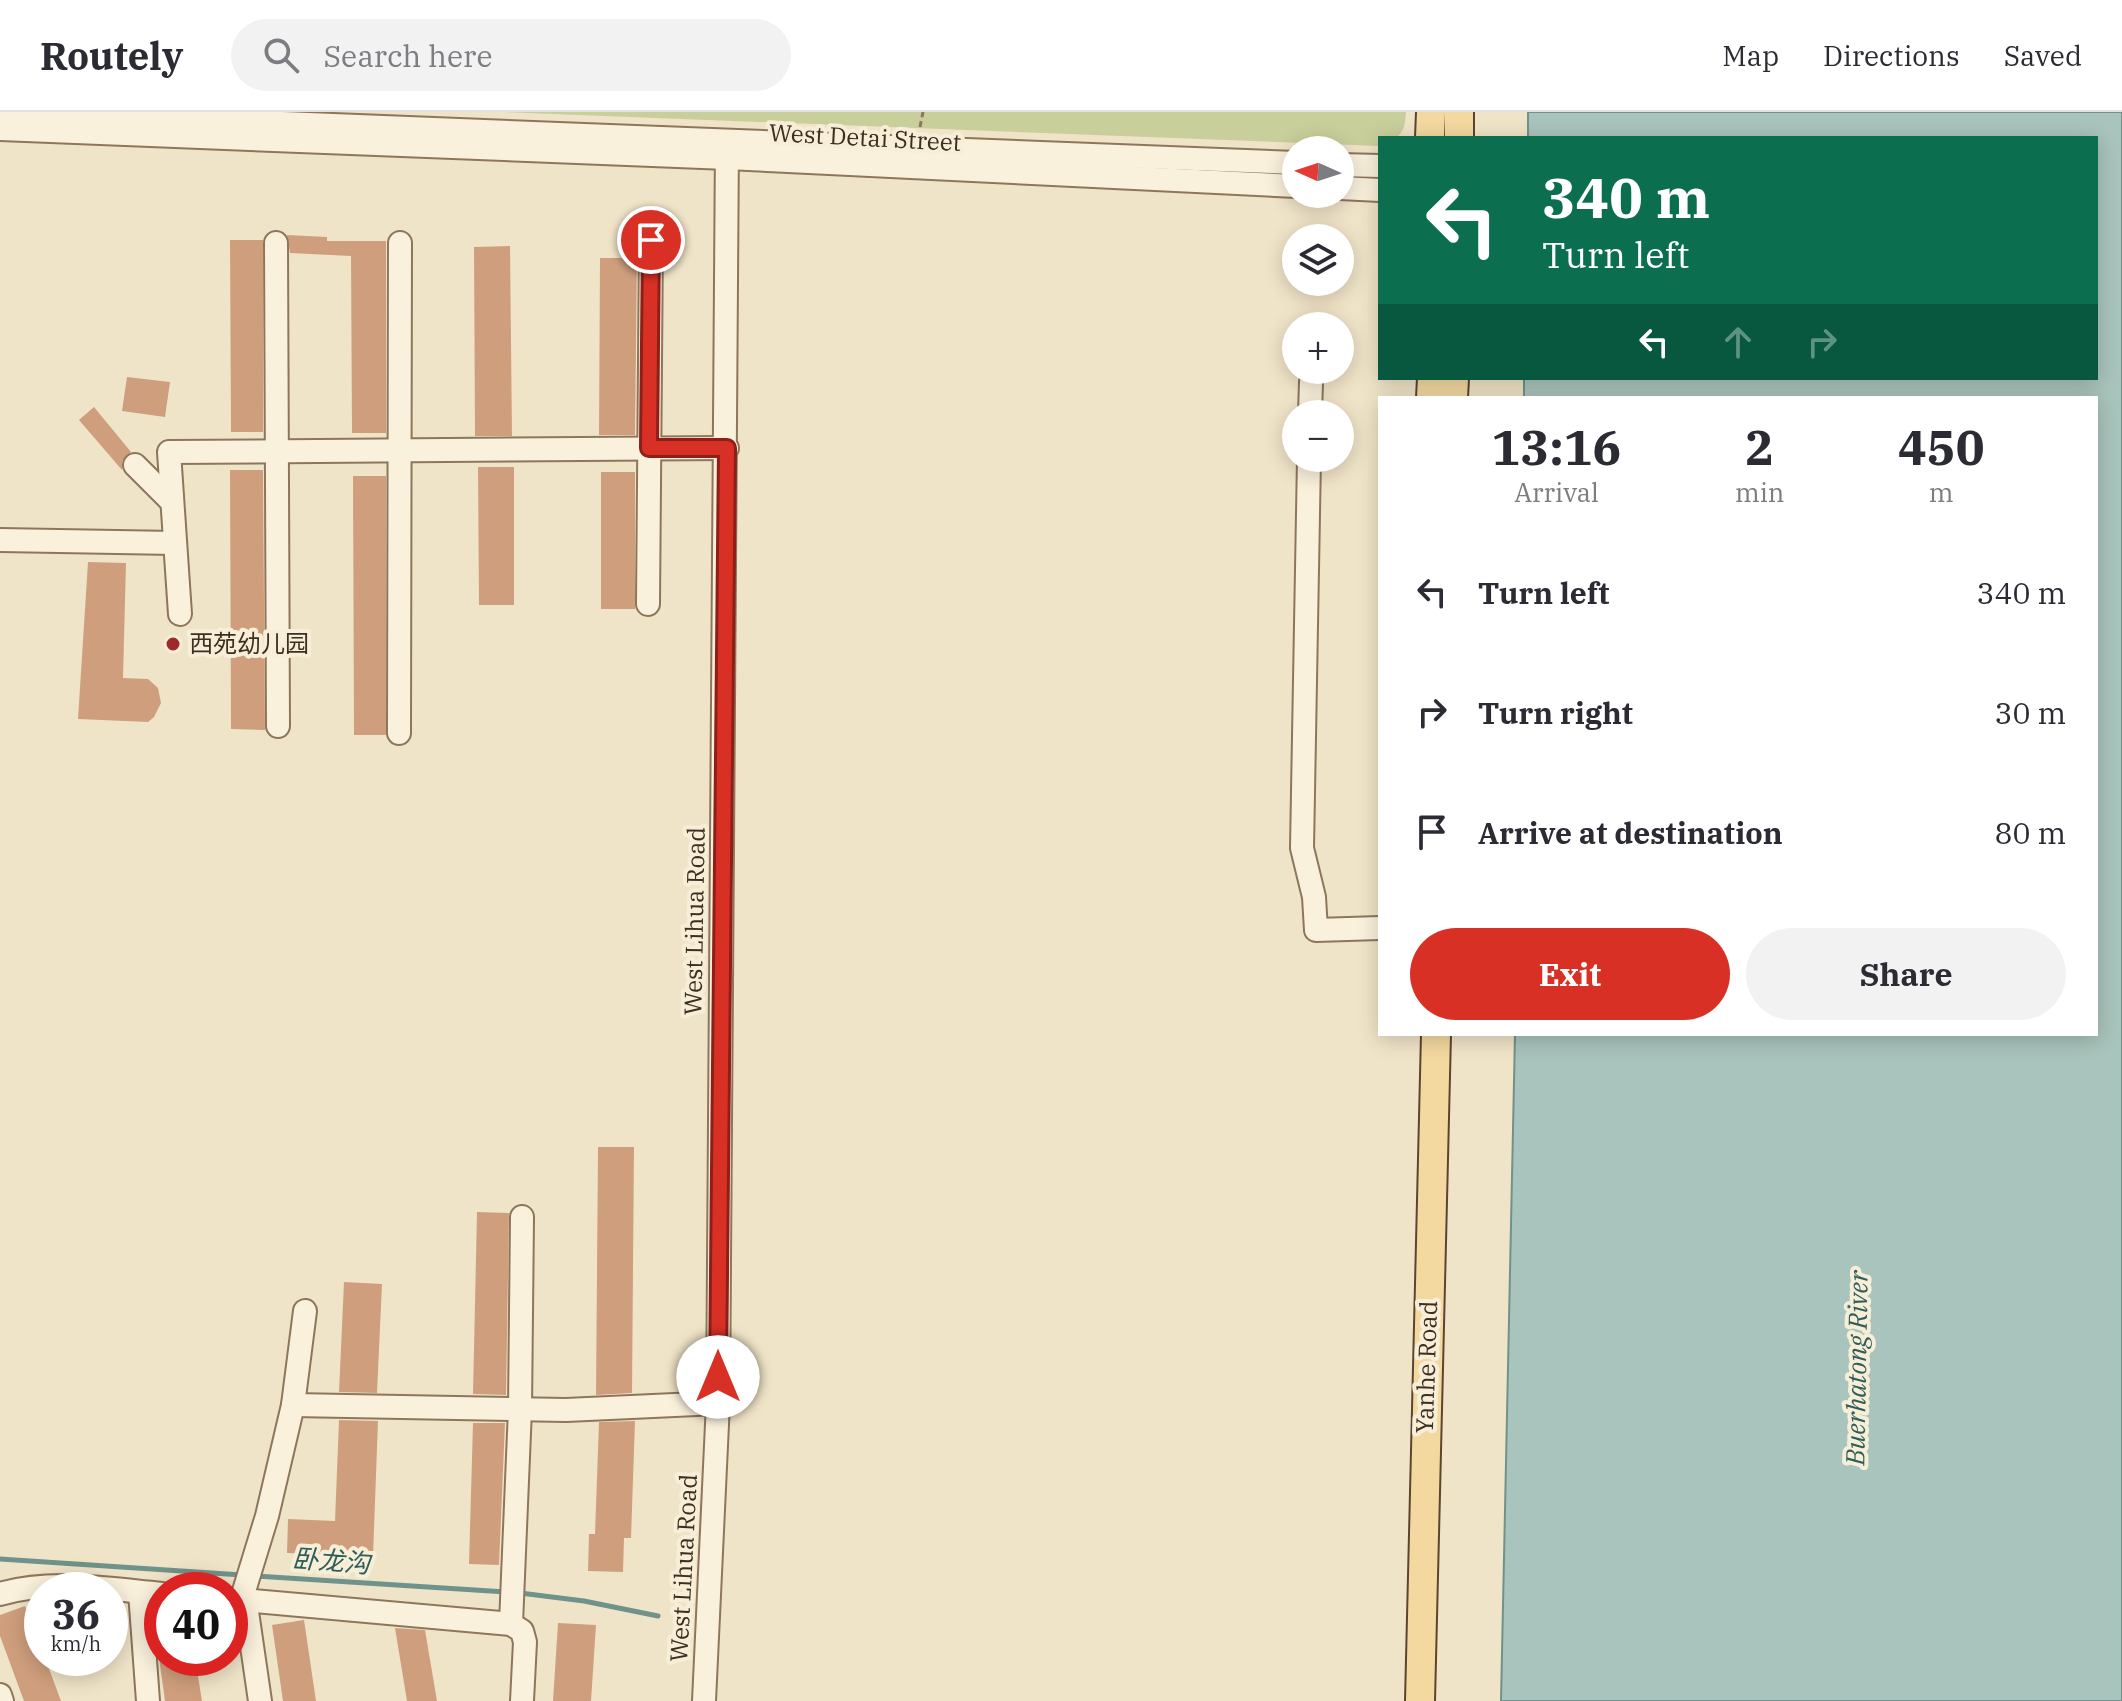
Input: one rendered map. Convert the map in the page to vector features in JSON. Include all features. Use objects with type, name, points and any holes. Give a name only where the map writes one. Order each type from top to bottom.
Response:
[{"type":"main road","points":[[1430,136],[1431,112]]},
{"type":"main road","points":[[1459,112],[1459,136]]},
{"type":"main road","name":"Yanhe Road","points":[[1401,1701],[1417,1036]]},
{"type":"main road","name":"Yanhe Road","points":[[1420,1701],[1436,1036]]},
{"type":"street","name":"West Detai Street","points":[[4,112],[727,149],[1282,185]]},
{"type":"street","name":"West Detai Street","points":[[0,129],[1282,163]]},
{"type":"street","name":"West Lihua Road","points":[[704,1701],[718,1403],[727,149]]},
{"type":"street","points":[[1354,165],[1378,166]]},
{"type":"street","points":[[1354,189],[1378,190]]},
{"type":"street","points":[[648,604],[651,240]]},
{"type":"street","points":[[276,243],[278,726]]},
{"type":"street","points":[[399,733],[400,243]]},
{"type":"street","points":[[180,614],[169,452],[727,448]]},
{"type":"street","points":[[135,465],[172,502]]},
{"type":"street","points":[[1309,472],[1302,848],[1314,897],[1316,930],[1378,928]]},
{"type":"street","points":[[0,540],[175,543]]},
{"type":"street","points":[[522,1217],[520,1409],[511,1605],[525,1642],[522,1701]]},
{"type":"street","points":[[247,1572],[293,1405],[305,1311]]},
{"type":"street","points":[[293,1405],[566,1410],[718,1403]]},
{"type":"street","points":[[0,1594],[21,1588],[55,1586],[144,1592]]},
{"type":"street","points":[[248,1591],[511,1605]]},
{"type":"street","points":[[248,1628],[260,1701]]},
{"type":"street","points":[[148,1701],[149,1676]]},
{"type":"street","points":[[0,1695],[2,1701]]},
{"type":"path","points":[[917,134],[923,112]]},
{"type":"green space","points":[[502,112],[1406,112],[1405,123],[1398,136],[1378,136],[1378,146],[1354,145],[1354,136],[1282,136],[1282,142]]},
{"type":"water","name":"Buerhatong River","points":[[1528,112],[2122,112],[2122,1701],[1501,1701],[1515,1036],[2098,1036],[2098,396],[1524,396],[1524,380],[2098,380],[2098,136],[1528,136]]},
{"type":"building","points":[[287,235],[327,237],[327,241],[386,241],[386,433],[352,433],[351,256],[290,253]]},
{"type":"building","points":[[230,240],[263,240],[263,432],[231,432]]},
{"type":"building","points":[[510,246],[512,436],[475,436],[474,247]]},
{"type":"building","points":[[600,258],[637,258],[635,435],[599,435]]},
{"type":"building","points":[[127,377],[170,382],[165,417],[122,411]]},
{"type":"building","points":[[94,407],[131,452],[122,461],[122,470],[79,420]]},
{"type":"building","points":[[478,467],[514,467],[514,605],[479,605]]},
{"type":"building","points":[[230,470],[263,470],[265,730],[231,729]]},
{"type":"building","points":[[601,472],[635,472],[635,609],[601,609]]},
{"type":"building","points":[[353,476],[386,476],[386,735],[354,735]]},
{"type":"building","points":[[88,562],[126,563],[123,678],[148,679],[158,688],[161,703],[148,722],[78,719]]},
{"type":"building","points":[[598,1147],[634,1147],[632,1393],[596,1395]]},
{"type":"building","points":[[477,1212],[509,1213],[506,1395],[473,1394]]},
{"type":"building","points":[[344,1282],[382,1284],[377,1393],[339,1392]]},
{"type":"building","points":[[339,1420],[378,1421],[373,1556],[287,1553],[288,1519],[335,1521]]},
{"type":"building","points":[[635,1421],[631,1538],[624,1538],[623,1572],[588,1571],[589,1534],[595,1534],[599,1422]]},
{"type":"building","points":[[473,1423],[505,1423],[499,1565],[469,1564]]},
{"type":"building","points":[[24,1606],[24,1676],[52,1676],[61,1701],[24,1701],[0,1636],[0,1615]]},
{"type":"building","points":[[304,1620],[316,1701],[283,1701],[272,1625]]},
{"type":"building","points":[[558,1623],[596,1625],[591,1701],[553,1701]]},
{"type":"building","points":[[395,1628],[425,1630],[437,1701],[407,1701]]},
{"type":"building","points":[[162,1676],[198,1676],[202,1701],[165,1701]]},
{"type":"waterway","name":"卧龙沟","points":[[0,1559],[197,1572]]},
{"type":"waterway","name":"卧龙沟","points":[[256,1576],[506,1592]]},
{"type":"waterway","name":"卧龙沟","points":[[520,1593],[584,1601],[658,1616]]},
{"type":"place","name":"西苑幼儿园","points":[[173,644]]},
{"type":"route","points":[[651,240],[649,448],[727,448],[718,1377]]}]
